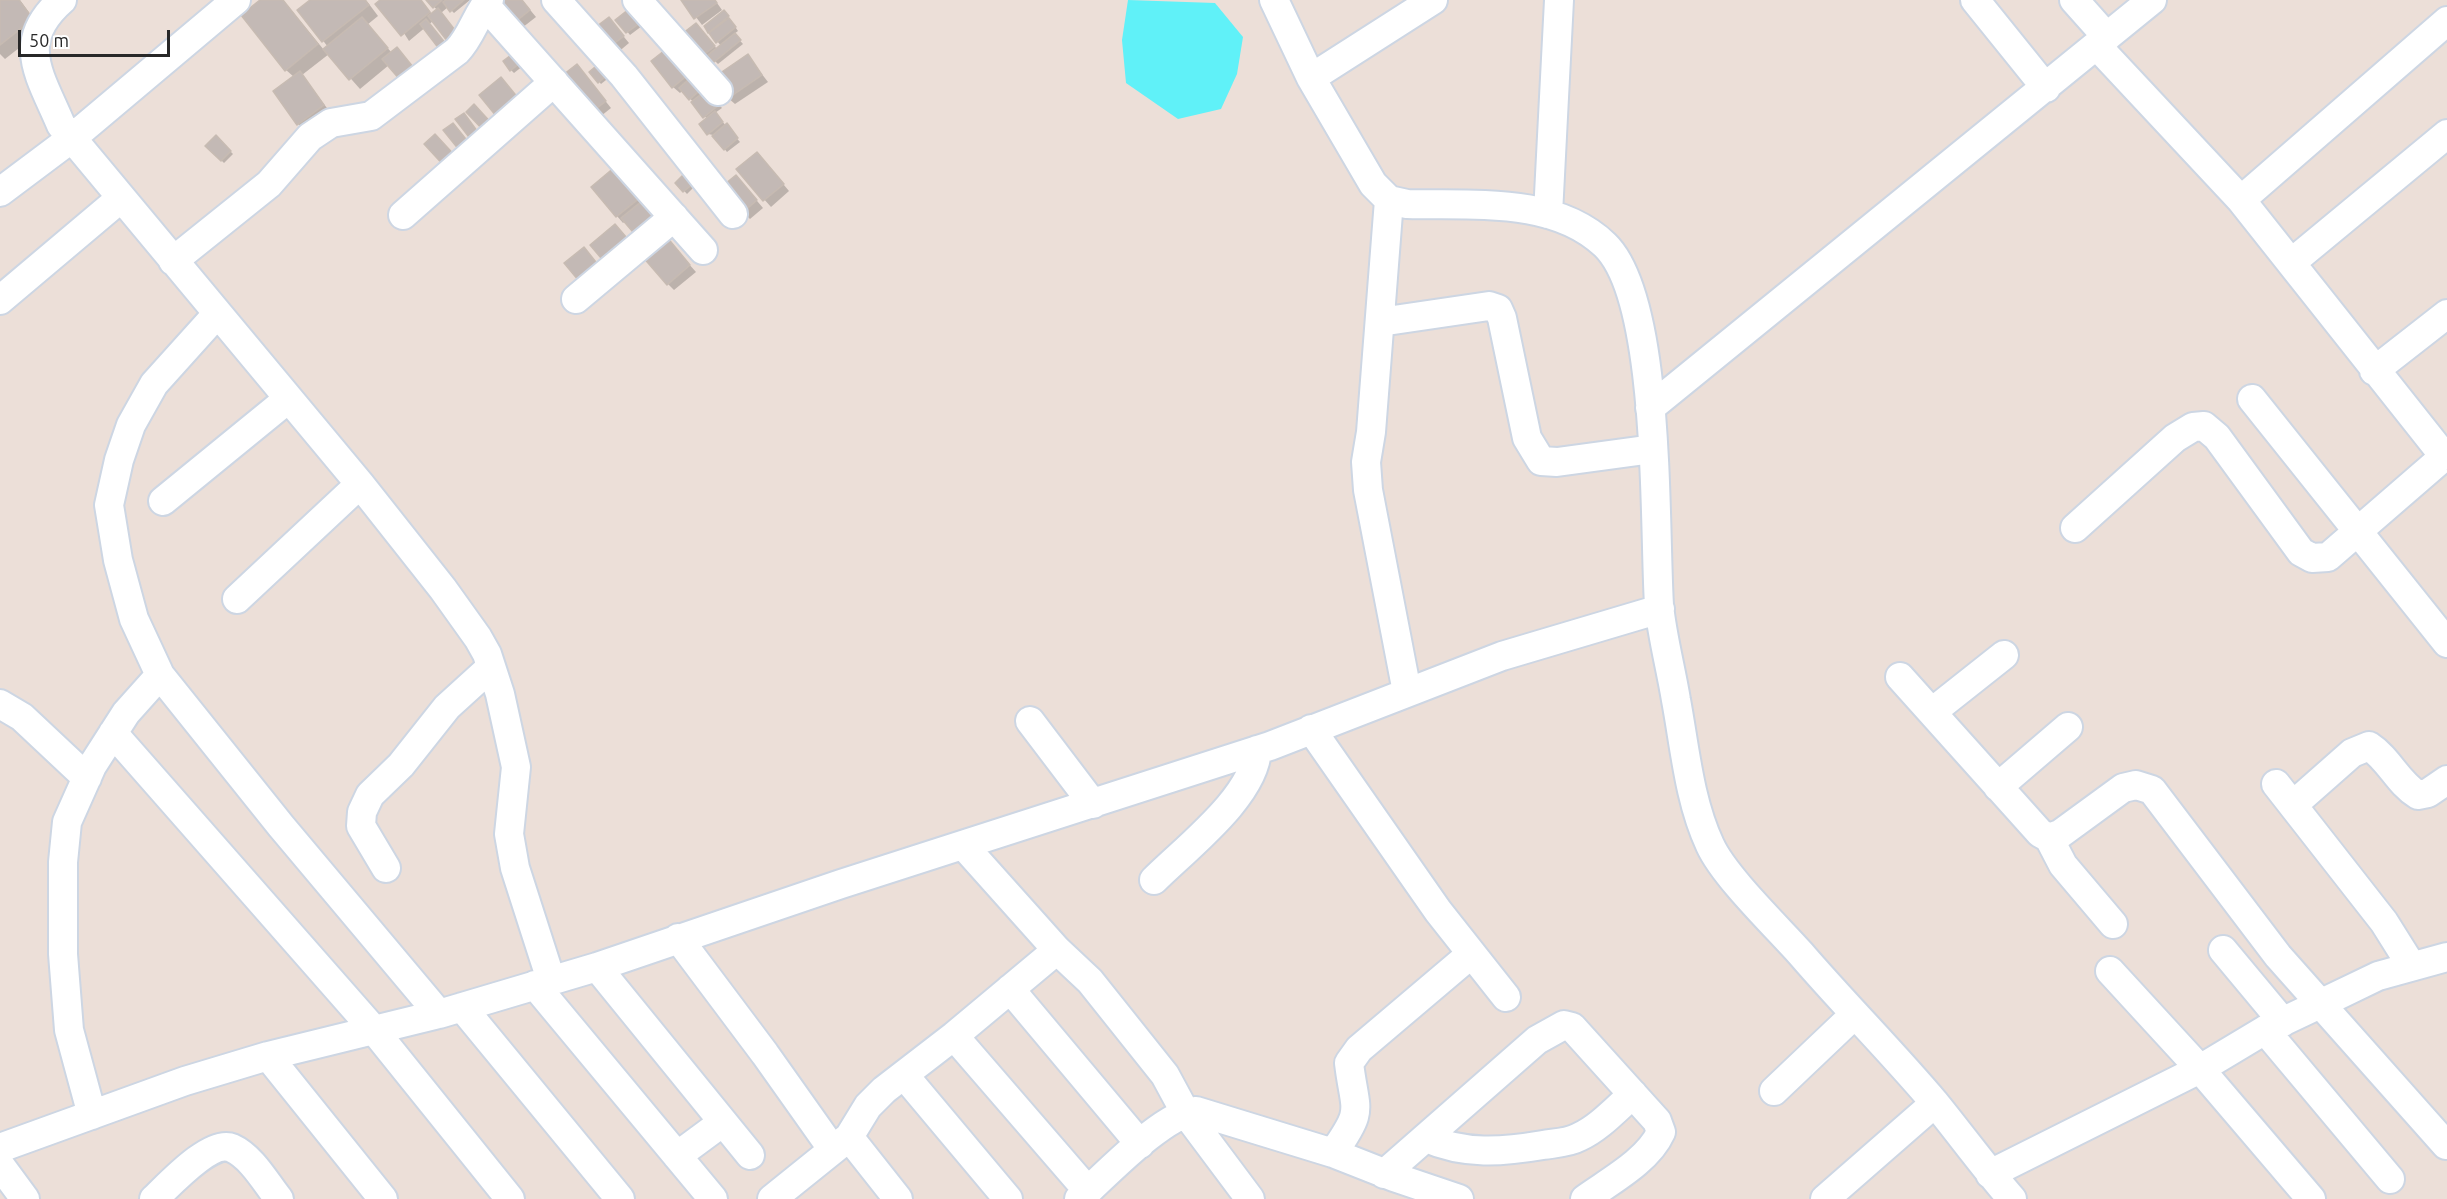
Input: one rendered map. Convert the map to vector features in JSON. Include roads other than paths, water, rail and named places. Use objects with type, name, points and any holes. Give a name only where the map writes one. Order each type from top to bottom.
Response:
[{"type":"street","points":[[62,0],[41,22],[33,42],[47,90],[61,125],[360,484],[443,589],[478,638],[491,667],[509,729],[516,766],[509,834],[543,983],[713,1199]]},
{"type":"street","points":[[0,192],[72,138],[236,0]]},
{"type":"street","points":[[556,0],[624,76],[733,213]]},
{"type":"street","points":[[638,0],[718,91]]},
{"type":"street","points":[[1274,0],[1311,78],[1373,184],[1389,200],[1407,204],[1514,207],[1548,214],[1577,225],[1604,244],[1616,259],[1635,306],[1650,408],[1660,609],[1697,813],[1711,848],[1854,1015],[1935,1103],[2012,1199]]},
{"type":"street","points":[[1311,78],[1433,0]]},
{"type":"street","points":[[1548,214],[1559,0]]},
{"type":"street","points":[[1976,0],[2046,88]]},
{"type":"street","points":[[2074,0],[2102,42],[2241,200],[2374,371],[2446,455],[2357,529],[2328,557],[2312,558],[2301,552],[2217,437],[2204,426],[2193,427],[2175,438],[2075,528]]},
{"type":"street","points":[[1650,408],[2046,88],[2151,0]]},
{"type":"street","points":[[173,261],[269,184],[310,137],[331,123],[371,116],[457,51],[466,42],[487,2],[554,82],[703,250]]},
{"type":"street","points":[[2241,200],[2447,21]]},
{"type":"street","points":[[403,215],[554,82]]},
{"type":"street","points":[[2291,263],[2447,134]]},
{"type":"street","points":[[0,300],[121,198]]},
{"type":"street","points":[[1389,200],[1366,462],[1368,490],[1407,692]]},
{"type":"street","points":[[576,299],[674,217]]},
{"type":"street","points":[[1380,322],[1489,306],[1498,309],[1502,318],[1527,438],[1541,461],[1557,462],[1653,449]]},
{"type":"street","points":[[217,314],[154,384],[131,424],[119,460],[109,505],[118,560],[134,619],[160,675],[288,834],[620,1199]]},
{"type":"street","points":[[2374,371],[2447,314]]},
{"type":"street","points":[[163,501],[288,399]]},
{"type":"street","points":[[2252,399],[2447,644]]},
{"type":"street","points":[[237,599],[360,484]]},
{"type":"street","points":[[0,1148],[185,1081],[268,1056],[450,1011],[597,967],[678,938],[1257,750],[1502,656],[1660,609]]},
{"type":"street","points":[[1932,712],[2004,655]]},
{"type":"street","points":[[386,867],[361,826],[362,812],[370,795],[407,758],[447,707],[491,667]]},
{"type":"street","points":[[92,1115],[69,1030],[63,954],[63,862],[67,822],[87,778],[126,712],[160,675]]},
{"type":"street","points":[[1900,677],[2040,833],[2049,838],[2062,865],[2113,924]]},
{"type":"street","points":[[0,704],[22,717],[87,778]]},
{"type":"street","points":[[1030,721],[1093,804]]},
{"type":"street","points":[[1998,787],[2068,727]]},
{"type":"street","points":[[1311,729],[1470,955],[1506,997]]},
{"type":"street","points":[[113,733],[374,1030],[510,1199]]},
{"type":"street","points":[[2411,965],[2384,922],[2284,794],[2352,753],[2369,746],[2378,752],[2410,790],[2418,795],[2428,793],[2447,780]]},
{"type":"street","points":[[1154,880],[1233,802],[1247,784],[1256,764],[1257,750]]},
{"type":"street","points":[[2049,838],[2060,834],[2123,788],[2136,784],[2152,790],[2278,956],[2446,1145]]},
{"type":"street","points":[[964,846],[1057,950],[1090,981],[1165,1075],[1185,1112],[1250,1199]]},
{"type":"street","points":[[678,938],[765,1054],[841,1144],[898,1199]]},
{"type":"street","points":[[772,1199],[841,1144],[868,1106],[1057,950]]},
{"type":"street","points":[[2223,950],[2274,1026],[2390,1179]]},
{"type":"street","points":[[1333,1153],[1353,1124],[1358,1105],[1349,1063],[1359,1048],[1470,955]]},
{"type":"street","points":[[1990,1174],[2200,1069],[2274,1026],[2378,976],[2411,965],[2447,957]]},
{"type":"street","points":[[597,967],[750,1155]]},
{"type":"street","points":[[2110,971],[2200,1069],[2311,1199]]},
{"type":"street","points":[[1010,989],[1140,1144]]},
{"type":"street","points":[[1774,1091],[1854,1015]]},
{"type":"street","points":[[1384,1173],[1537,1040],[1564,1025],[1572,1027],[1633,1094],[1657,1121],[1661,1132],[1656,1144],[1585,1199]]},
{"type":"street","points":[[954,1036],[1084,1195],[1140,1144],[1185,1112],[1212,1113],[1333,1153],[1459,1199]]},
{"type":"street","points":[[268,1056],[383,1199]]},
{"type":"street","points":[[904,1075],[1008,1199]]},
{"type":"street","points":[[1426,1138],[1442,1145],[1484,1152],[1513,1151],[1565,1142],[1592,1130],[1633,1094]]},
{"type":"street","points":[[1825,1199],[1935,1103]]},
{"type":"street","points":[[677,1156],[723,1122]]},
{"type":"street","points":[[154,1199],[201,1156],[217,1148],[231,1147],[247,1159],[279,1199]]},
{"type":"street","points":[[0,1166],[25,1199]]},
{"type":"water","points":[[1128,0],[1215,3],[1243,37],[1237,74],[1221,109],[1178,119],[1126,83],[1122,40]]}]
